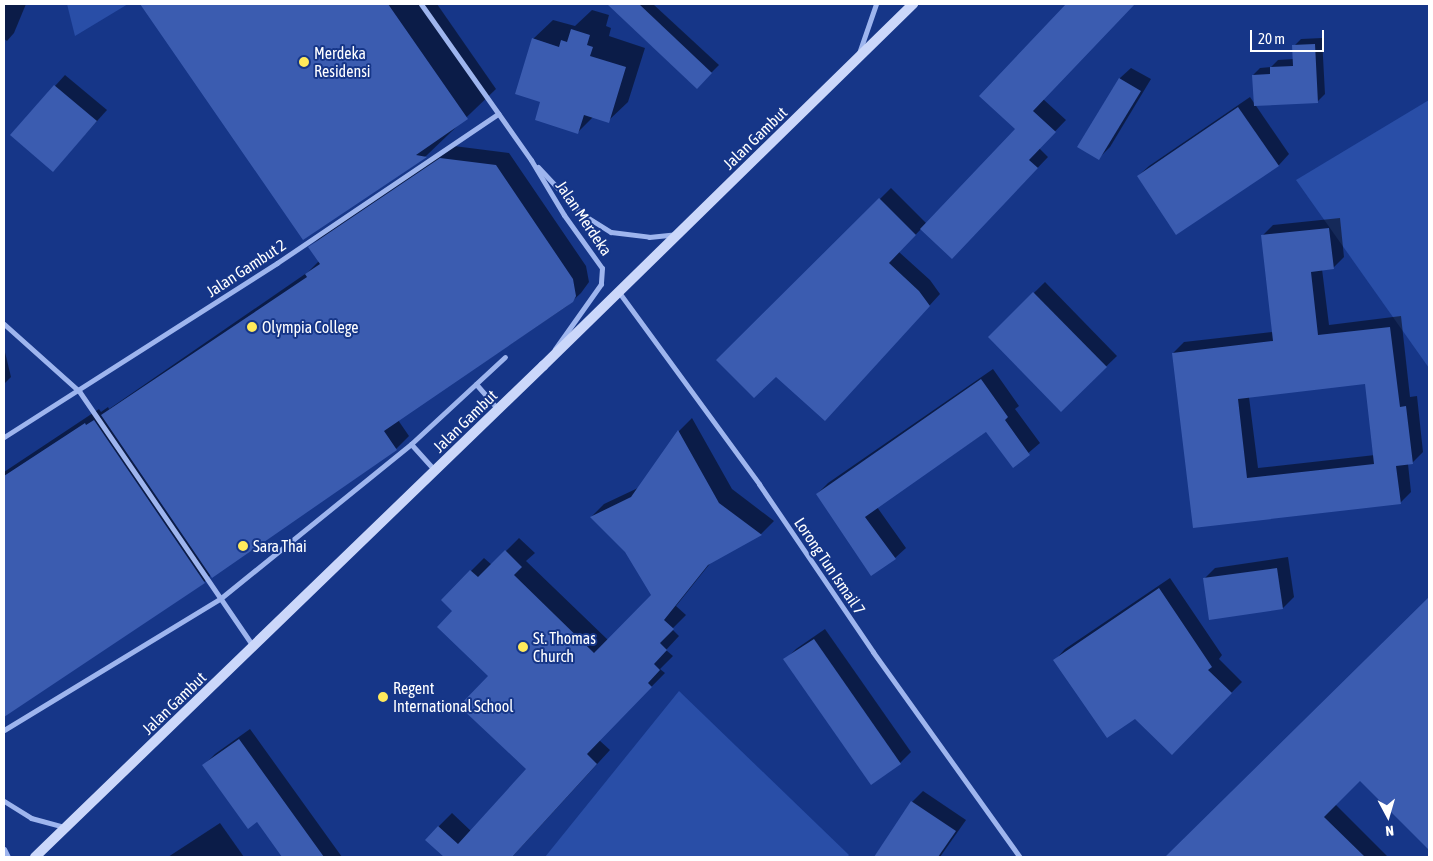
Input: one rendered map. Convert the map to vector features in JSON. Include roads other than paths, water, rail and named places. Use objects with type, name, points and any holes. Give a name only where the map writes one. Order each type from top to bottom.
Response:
[{"type":"street","name":"Jalan Merdeka","points":[[421,4],[531,160],[564,215],[602,268],[601,284],[543,366]]},
{"type":"street","points":[[856,61],[876,4]]},
{"type":"street","name":"Jalan Gambut","points":[[35,857],[679,234],[912,4]]},
{"type":"street","name":"Jalan Gambut 2","points":[[4,437],[277,263],[498,114]]},
{"type":"street","name":"Jalan Merdeka","points":[[531,160],[582,214],[612,232],[649,237],[679,234]]},
{"type":"street","name":"Lorong Tun Ismail 7","points":[[618,291],[759,484],[873,652],[1020,857]]},
{"type":"street","points":[[4,324],[79,390],[254,647]]},
{"type":"street","points":[[4,730],[221,598],[411,444],[505,357]]},
{"type":"street","points":[[476,384],[498,409]]},
{"type":"street","points":[[411,444],[434,471]]},
{"type":"street","points":[[4,801],[31,818],[66,828]]},
{"type":"street","points":[[4,849],[8,857]]},
{"type":"place","name":"Merdeka Residensi","points":[[304,62]]},
{"type":"place","name":"Olympia College","points":[[252,327]]},
{"type":"place","name":"Sara Thai","points":[[243,546]]},
{"type":"place","name":"St. Thomas Church","points":[[523,647]]},
{"type":"place","name":"Regent International School","points":[[383,697]]}]
